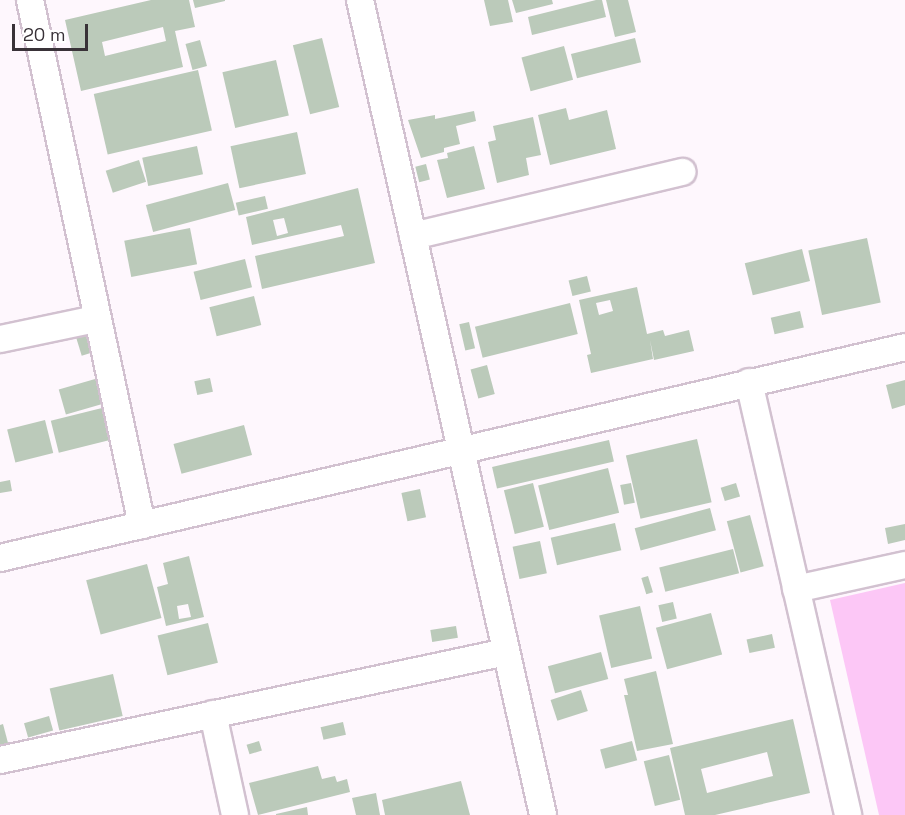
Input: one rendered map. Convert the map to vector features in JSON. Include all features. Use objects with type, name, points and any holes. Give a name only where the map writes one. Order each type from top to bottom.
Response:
[{"type":"street","points":[[30,0],[96,319],[142,525]]},
{"type":"street","points":[[360,0],[543,815]]},
{"type":"street","points":[[413,237],[682,172]]},
{"type":"street","points":[[0,339],[96,319]]},
{"type":"street","points":[[0,558],[461,448],[905,347]]},
{"type":"street","points":[[748,382],[848,815]]},
{"type":"street","points":[[796,589],[905,565]]},
{"type":"street","points":[[0,760],[506,652]]},
{"type":"street","points":[[213,714],[235,815]]},
{"type":"shaded area","points":[[905,583],[905,815],[879,815],[830,600]]},
{"type":"building","points":[[151,0],[189,0],[195,27],[175,31],[183,67],[81,91],[65,20]],"holes":[[[163,27],[166,41],[105,56],[102,42]]]},
{"type":"building","points":[[193,0],[225,0],[225,1],[195,8]]},
{"type":"building","points":[[484,0],[508,0],[513,22],[490,26]]},
{"type":"building","points":[[512,0],[552,0],[553,4],[516,13]]},
{"type":"building","points":[[602,0],[606,17],[532,35],[528,17]]},
{"type":"building","points":[[606,0],[628,0],[636,32],[615,37]]},
{"type":"building","points":[[322,38],[339,107],[310,114],[293,45]]},
{"type":"building","points":[[635,38],[641,62],[577,78],[571,54]]},
{"type":"building","points":[[200,40],[207,66],[192,70],[186,44]]},
{"type":"building","points":[[564,46],[573,80],[531,91],[521,57]]},
{"type":"building","points":[[276,60],[289,116],[235,128],[222,72]]},
{"type":"building","points":[[198,70],[212,130],[108,154],[94,94]]},
{"type":"building","points":[[566,108],[569,120],[607,110],[616,149],[550,165],[538,115]]},
{"type":"building","points":[[474,111],[476,121],[456,126],[460,144],[444,148],[444,152],[421,158],[408,120],[435,115],[435,119]]},
{"type":"building","points":[[533,117],[541,155],[526,158],[529,175],[497,183],[488,142],[496,140],[493,126]]},
{"type":"building","points":[[297,132],[306,174],[239,188],[230,146]]},
{"type":"building","points":[[197,146],[203,174],[148,186],[142,158]]},
{"type":"building","points":[[474,146],[485,189],[447,198],[437,160],[448,158],[447,153]]},
{"type":"building","points":[[139,160],[146,182],[113,193],[106,171]]},
{"type":"building","points":[[426,164],[430,180],[419,182],[415,167]]},
{"type":"building","points":[[228,183],[235,210],[153,232],[146,205]]},
{"type":"building","points":[[358,188],[375,263],[262,289],[255,256],[344,236],[341,225],[252,245],[246,217]],"holes":[[[284,218],[288,233],[277,236],[273,220]]]},
{"type":"building","points":[[265,196],[268,209],[239,215],[236,203]]},
{"type":"building","points":[[190,228],[197,264],[131,277],[124,241]]},
{"type":"building","points":[[867,238],[881,303],[822,315],[808,250]]},
{"type":"building","points":[[802,249],[810,281],[753,295],[745,263]]},
{"type":"building","points":[[245,259],[252,287],[201,300],[194,272]]},
{"type":"building","points":[[587,276],[591,292],[572,296],[569,281]]},
{"type":"building","points":[[637,287],[647,334],[663,330],[665,336],[689,330],[694,351],[654,360],[650,340],[653,359],[591,373],[587,355],[591,354],[579,300]],"holes":[[[610,300],[613,311],[599,315],[596,303]]]},
{"type":"building","points":[[254,296],[261,325],[217,336],[209,307]]},
{"type":"building","points":[[570,303],[578,334],[483,358],[475,327]]},
{"type":"building","points":[[800,311],[804,328],[775,334],[771,318]]},
{"type":"building","points":[[469,322],[475,348],[465,351],[459,324]]},
{"type":"building","points":[[90,328],[97,351],[82,356],[75,333]]},
{"type":"building","points":[[487,365],[495,394],[478,398],[471,369]]},
{"type":"building","points":[[102,377],[109,402],[66,414],[59,389]]},
{"type":"building","points":[[210,378],[213,392],[197,395],[194,381]]},
{"type":"building","points":[[905,380],[905,405],[892,409],[886,385]]},
{"type":"building","points":[[110,406],[118,438],[59,453],[51,421]]},
{"type":"building","points":[[45,420],[53,453],[15,462],[7,429]]},
{"type":"building","points":[[244,425],[252,455],[182,474],[173,444]]},
{"type":"building","points":[[697,439],[712,502],[640,519],[626,455]]},
{"type":"building","points":[[609,440],[614,461],[497,488],[492,467]]},
{"type":"building","points":[[608,468],[619,513],[549,530],[538,485]]},
{"type":"building","points":[[10,480],[12,491],[0,493],[0,482]]},
{"type":"building","points":[[533,483],[544,527],[515,534],[504,490]]},
{"type":"building","points":[[631,483],[635,503],[624,505],[620,485]]},
{"type":"building","points":[[736,483],[740,496],[725,501],[721,488]]},
{"type":"building","points":[[420,489],[426,517],[407,521],[401,493]]},
{"type":"building","points":[[710,508],[716,530],[641,550],[635,528]]},
{"type":"building","points":[[750,515],[764,566],[741,572],[727,521]]},
{"type":"building","points":[[615,523],[621,550],[557,565],[551,538]]},
{"type":"building","points":[[905,524],[905,540],[888,544],[885,528]]},
{"type":"building","points":[[540,541],[547,573],[519,579],[513,547]]},
{"type":"building","points":[[733,549],[739,573],[665,592],[659,567]]},
{"type":"building","points":[[189,556],[204,617],[166,626],[157,587],[168,584],[163,563]],"holes":[[[188,604],[191,617],[179,619],[177,606]]]},
{"type":"building","points":[[147,564],[161,618],[101,634],[86,580]]},
{"type":"building","points":[[648,576],[653,592],[646,594],[641,578]]},
{"type":"building","points":[[673,602],[677,619],[662,622],[658,605]]},
{"type":"building","points":[[640,606],[652,659],[611,668],[599,615]]},
{"type":"building","points":[[711,613],[722,655],[667,669],[656,628]]},
{"type":"building","points":[[208,623],[218,663],[167,675],[158,636]]},
{"type":"building","points":[[456,626],[458,638],[432,642],[430,630]]},
{"type":"building","points":[[772,634],[775,648],[749,653],[747,639]]},
{"type":"building","points":[[601,652],[608,679],[555,693],[548,666]]},
{"type":"building","points":[[656,671],[673,744],[637,751],[624,695],[628,695],[624,679]]},
{"type":"building","points":[[113,674],[123,716],[59,731],[50,689]]},
{"type":"building","points":[[581,690],[588,711],[557,721],[551,700]]},
{"type":"building","points":[[49,716],[53,730],[28,738],[24,723]]},
{"type":"building","points":[[793,719],[810,793],[715,815],[685,815],[670,748]],"holes":[[[767,752],[773,776],[707,793],[701,769]]]},
{"type":"building","points":[[343,722],[346,735],[324,740],[321,727]]},
{"type":"building","points":[[3,724],[8,743],[0,745],[0,725]]},
{"type":"building","points":[[259,741],[262,751],[249,754],[247,745]]},
{"type":"building","points":[[632,741],[637,760],[605,769],[600,750]]},
{"type":"building","points":[[669,755],[680,800],[655,806],[644,761]]},
{"type":"building","points":[[318,766],[322,779],[335,776],[337,782],[347,779],[350,792],[258,815],[249,783]]},
{"type":"building","points":[[461,781],[470,815],[385,815],[382,800]]},
{"type":"building","points":[[376,793],[380,815],[356,815],[352,798]]},
{"type":"building","points":[[307,807],[308,815],[276,815],[276,814]]}]
